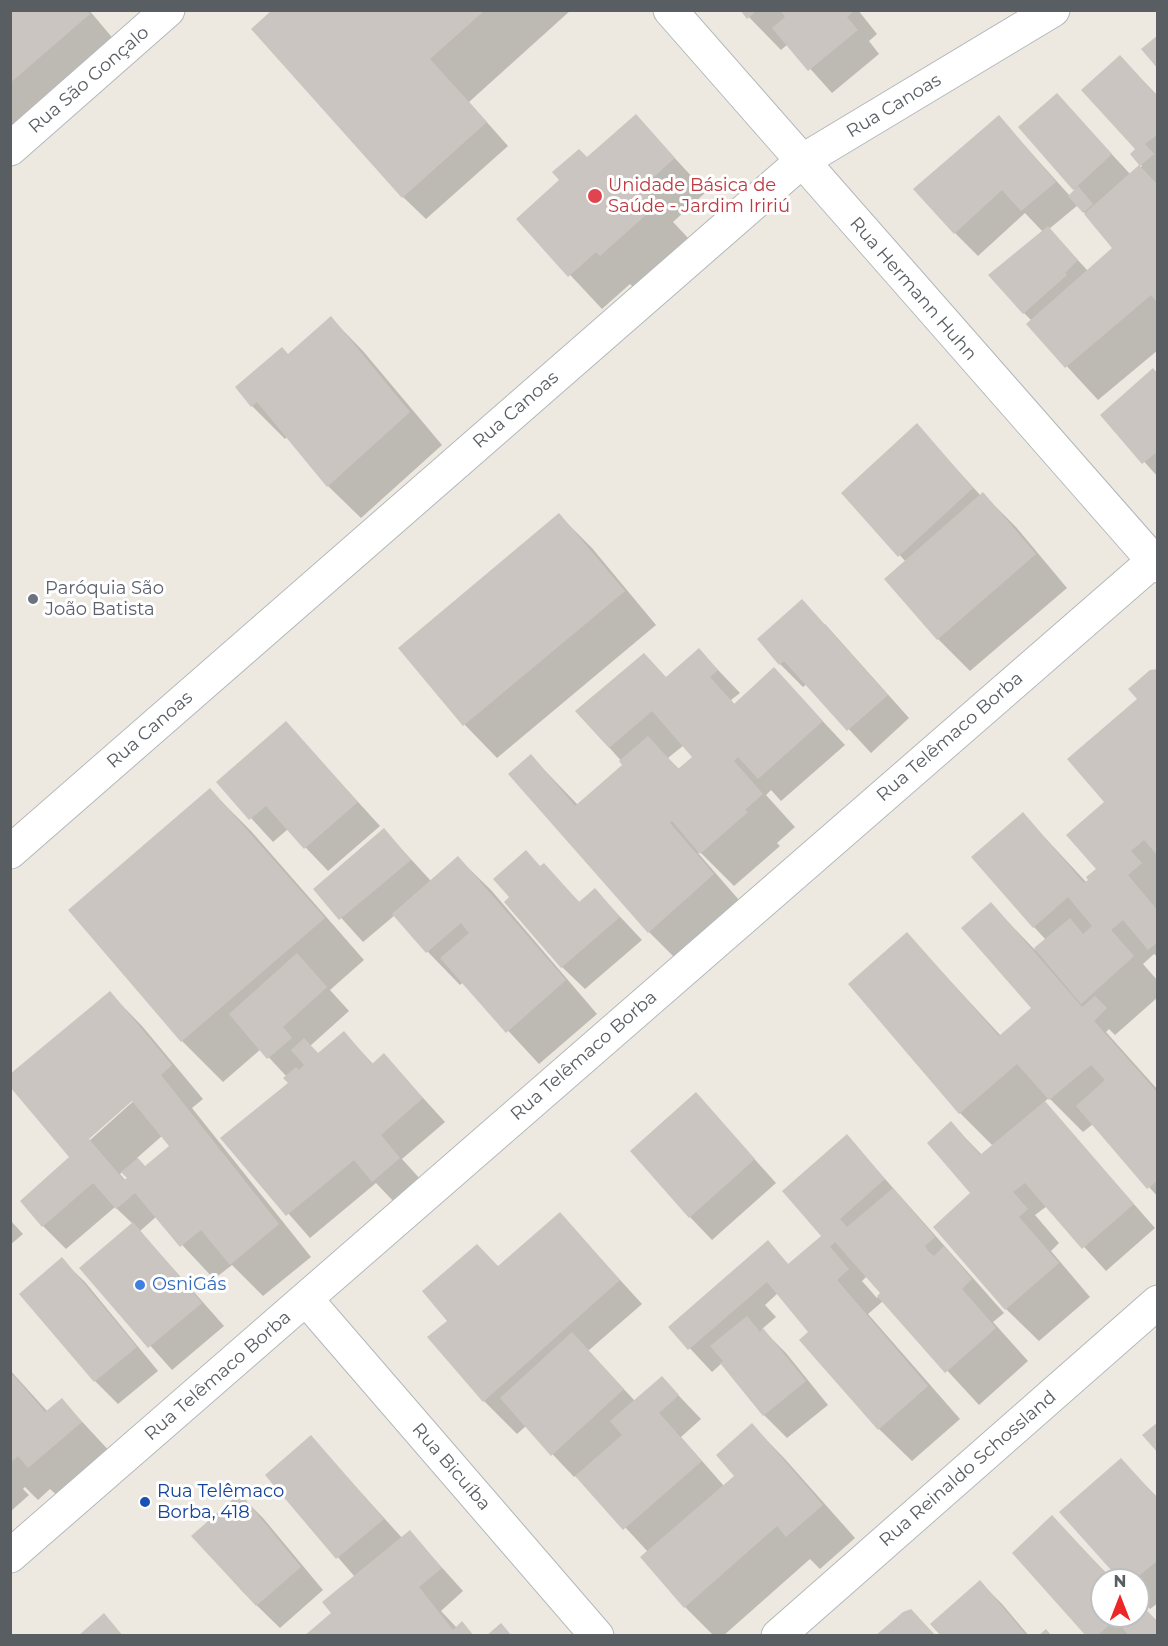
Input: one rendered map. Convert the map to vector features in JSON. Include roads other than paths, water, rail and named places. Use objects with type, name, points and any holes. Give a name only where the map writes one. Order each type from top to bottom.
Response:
[{"type":"street","name":"Rua São Gonçalo","points":[[10,149],[168,10]]},
{"type":"street","name":"Rua Hermann Huhn","points":[[670,10],[1156,561]]},
{"type":"street","name":"Rua Canoas","points":[[10,852],[802,161],[1053,10]]},
{"type":"street","name":"Rua Telêmaco Borba","points":[[10,1556],[1156,561]]},
{"type":"street","name":"Rua Bicuíba","points":[[306,1299],[597,1635]]},
{"type":"street","name":"Rua Reinaldo Schossland","points":[[778,1635],[1158,1302]]},
{"type":"place","name":"Unidade Básica de Saúde - Jardim Iririú","points":[[595,196]]},
{"type":"place","name":"Paróquia São João Batista","points":[[33,599]]},
{"type":"place","name":"OsniGás","points":[[140,1285]]},
{"type":"place","name":"Rua Telêmaco Borba, 418","points":[[145,1502]]}]
